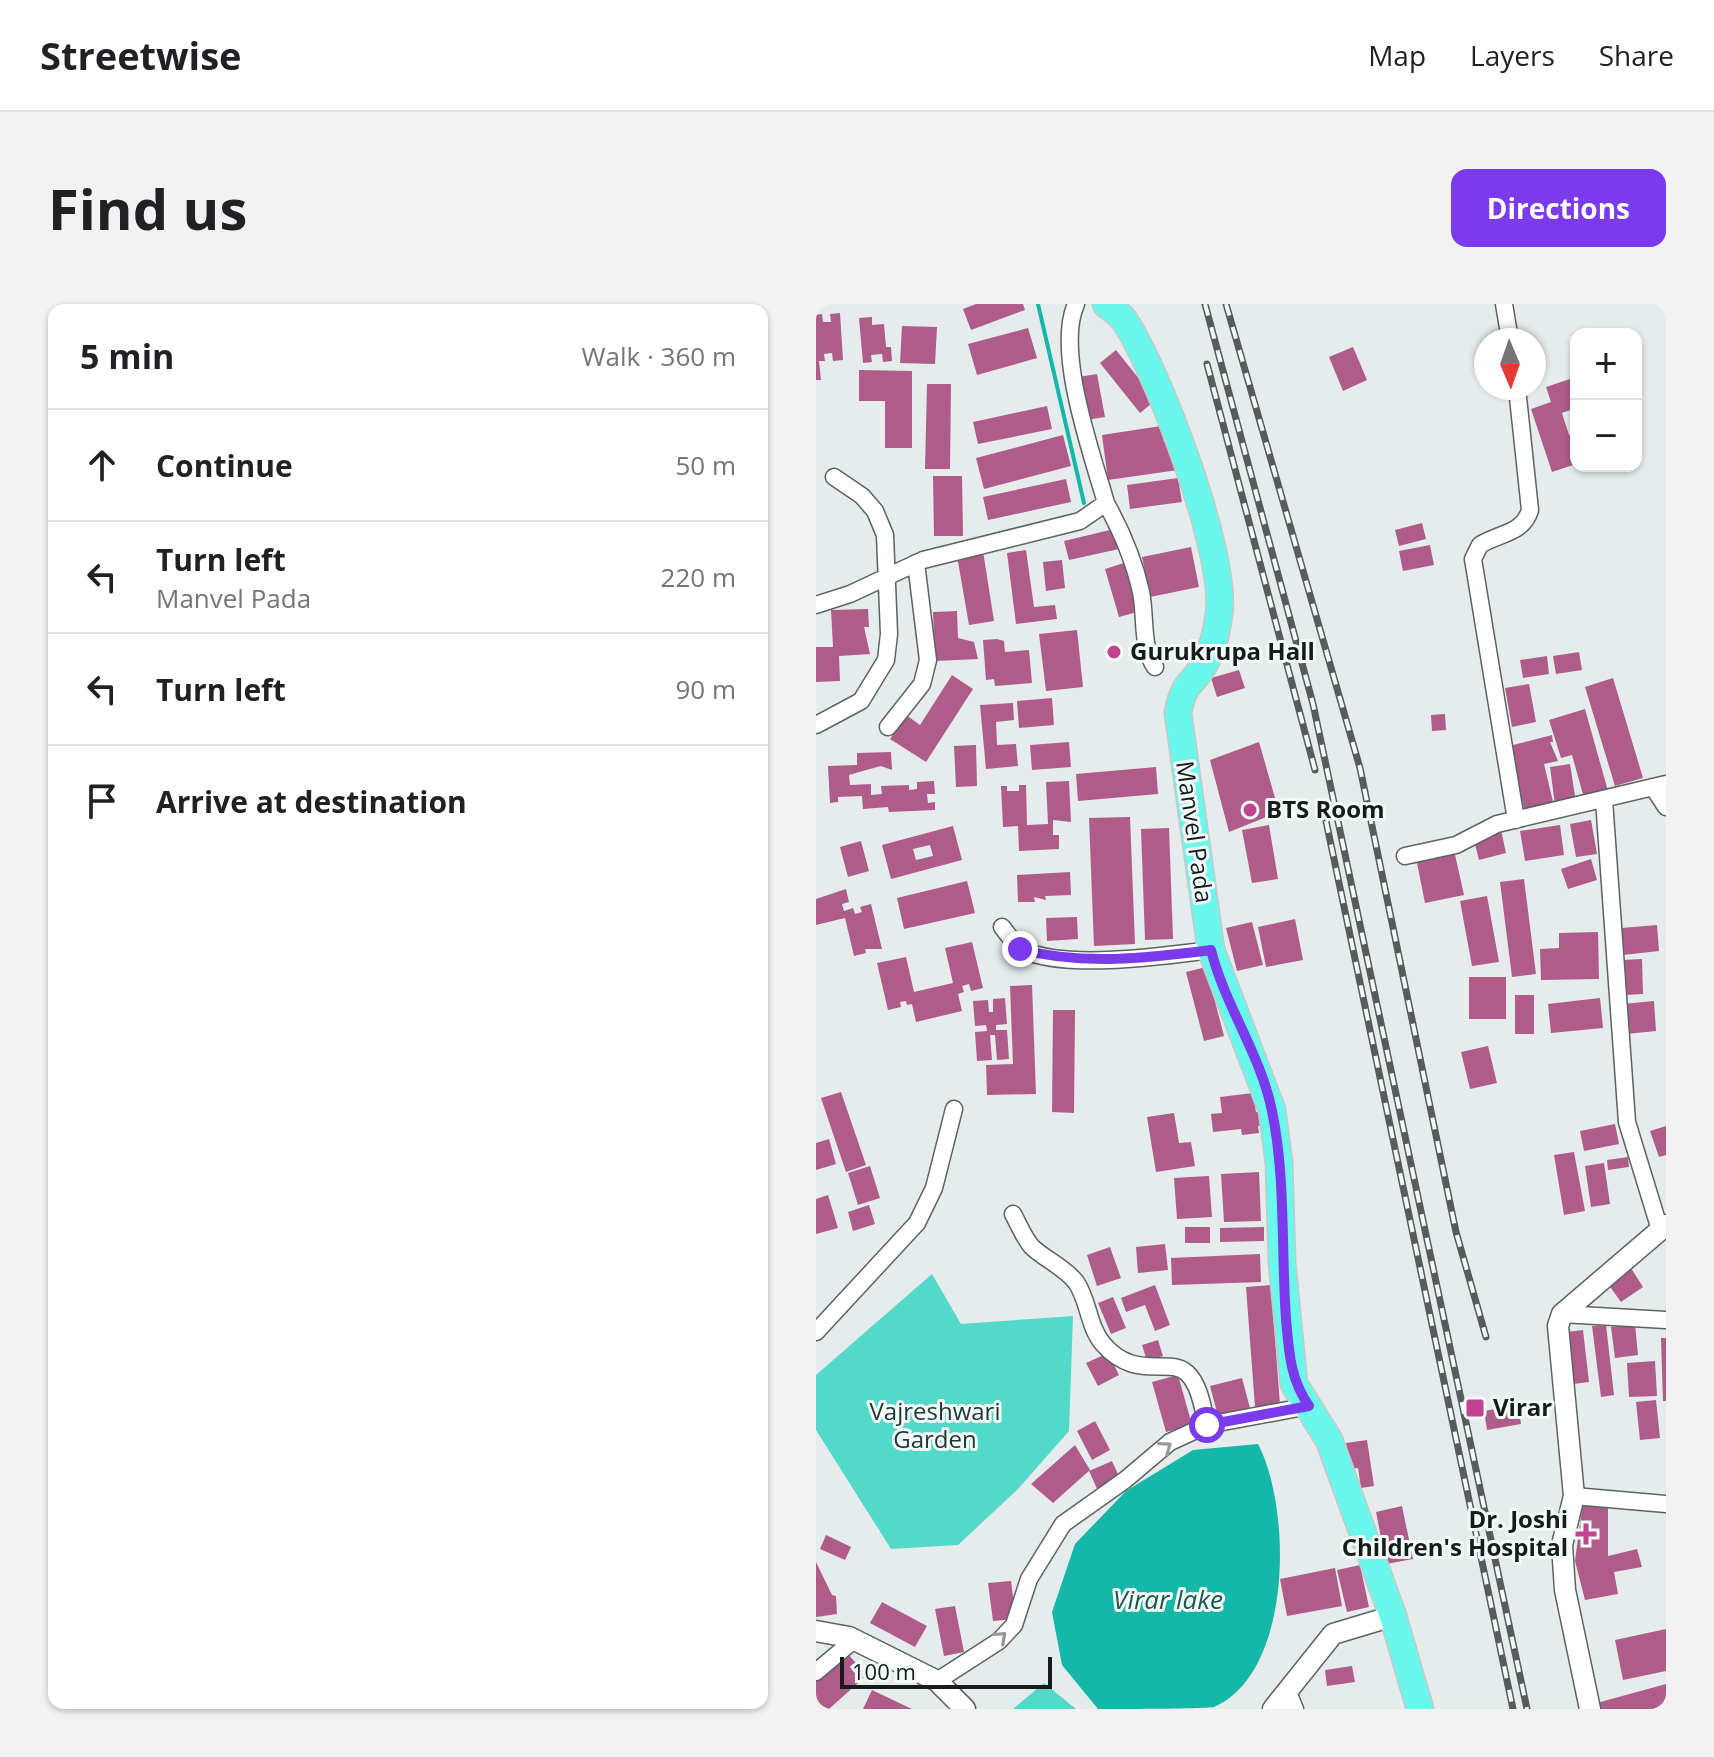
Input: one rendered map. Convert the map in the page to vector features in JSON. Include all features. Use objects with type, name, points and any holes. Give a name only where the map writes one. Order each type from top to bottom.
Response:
[{"type":"main road","name":"Manvel Pada","points":[[1106,304],[1123,318],[1169,407],[1215,560],[1220,611],[1214,638],[1206,663],[1182,690],[1178,713],[1211,950],[1272,1110],[1279,1163],[1282,1262],[1294,1384],[1309,1406]]},
{"type":"main road","points":[[1309,1406],[1329,1440],[1366,1538],[1420,1709]]},
{"type":"street","points":[[1076,304],[1070,317],[1075,392],[1106,503],[1123,533],[1135,569],[1146,617],[1147,652],[1155,667]]},
{"type":"street","points":[[1504,304],[1508,328]]},
{"type":"street","points":[[1516,820],[1473,559],[1480,545],[1518,529],[1527,521],[1530,510],[1518,400]]},
{"type":"street","points":[[816,725],[861,701],[886,660],[885,535],[875,511],[862,496],[834,477]]},
{"type":"street","points":[[816,605],[916,563],[983,542],[1080,521],[1106,503]]},
{"type":"street","points":[[888,727],[922,684],[928,660],[916,563]]},
{"type":"street","points":[[1405,856],[1456,845],[1497,824],[1660,786],[1666,807]]},
{"type":"street","points":[[1590,1709],[1565,1590],[1562,1545],[1574,1496],[1558,1326],[1562,1314],[1663,1227],[1627,1122],[1604,800]]},
{"type":"street","points":[[1002,927],[1020,949],[1054,958],[1111,959],[1211,950]]},
{"type":"street","points":[[816,1332],[917,1223],[934,1188],[954,1109]]},
{"type":"street","points":[[1013,1214],[1031,1245],[1078,1285],[1092,1327],[1103,1345],[1123,1361],[1139,1368],[1173,1367],[1187,1372],[1194,1383],[1207,1425]]},
{"type":"street","points":[[1562,1314],[1666,1320]]},
{"type":"street","points":[[937,1681],[999,1641],[1014,1625],[1029,1579],[1063,1524],[1125,1480],[1170,1442],[1207,1425],[1309,1406]]},
{"type":"street","points":[[1574,1496],[1666,1504]]},
{"type":"street","points":[[1273,1709],[1291,1700],[1333,1634],[1393,1616]]},
{"type":"street","points":[[816,1631],[854,1640],[937,1681],[965,1709]]},
{"type":"street","points":[[816,1672],[854,1640]]},
{"type":"green space","name":"Vajreshwari Garden","points":[[932,1274],[961,1324],[1073,1316],[1069,1431],[1018,1489],[958,1545],[891,1549],[816,1430],[816,1375]]},
{"type":"green space","points":[[1044,1683],[1076,1709],[1013,1709]]},
{"type":"water","name":"Virar lake","points":[[1258,1444],[1277,1508],[1280,1547],[1272,1626],[1259,1660],[1240,1688],[1214,1707],[1098,1709],[1062,1665],[1052,1612],[1075,1544],[1126,1491],[1193,1450]]},
{"type":"building","points":[[976,304],[1023,304],[1025,310],[971,330],[963,309]]},
{"type":"building","points":[[840,313],[843,360],[833,361],[832,353],[824,354],[825,361],[819,361],[821,380],[816,380],[816,315],[822,314],[823,322],[831,322],[830,314]]},
{"type":"building","points":[[872,317],[872,325],[884,324],[886,347],[891,347],[892,361],[883,362],[882,354],[871,355],[872,362],[863,363],[859,318]]},
{"type":"building","points":[[902,326],[937,327],[935,364],[900,363]]},
{"type":"building","points":[[1028,328],[1037,358],[977,375],[968,344]]},
{"type":"building","points":[[1353,347],[1367,380],[1343,391],[1329,357]]},
{"type":"building","points":[[1116,350],[1156,400],[1140,413],[1100,363]]},
{"type":"building","points":[[859,370],[912,371],[912,448],[885,448],[885,401],[859,401]]},
{"type":"building","points":[[1097,374],[1105,417],[1086,420],[1078,377]]},
{"type":"building","points":[[1570,379],[1570,410],[1562,413],[1570,435],[1570,466],[1552,472],[1531,409],[1551,402],[1546,387]]},
{"type":"building","points":[[927,384],[951,384],[950,469],[925,469]]},
{"type":"building","points":[[1047,406],[1052,429],[978,444],[973,422]]},
{"type":"building","points":[[1161,426],[1164,442],[1174,441],[1178,470],[1108,480],[1102,435]]},
{"type":"building","points":[[1063,435],[1071,466],[984,489],[976,458]]},
{"type":"building","points":[[933,476],[962,476],[963,536],[934,536]]},
{"type":"building","points":[[1178,478],[1182,502],[1130,509],[1127,485]]},
{"type":"building","points":[[1066,479],[1071,502],[988,520],[983,497]]},
{"type":"building","points":[[1422,523],[1426,539],[1399,546],[1395,530]]},
{"type":"building","points":[[1114,529],[1119,549],[1069,560],[1064,541]]},
{"type":"building","points":[[1430,545],[1434,565],[1403,571],[1399,551]]},
{"type":"building","points":[[1191,547],[1199,587],[1150,597],[1142,557]]},
{"type":"building","points":[[1026,550],[1034,607],[1055,605],[1057,619],[1016,624],[1007,553]]},
{"type":"building","points":[[983,551],[994,621],[969,625],[957,556]]},
{"type":"building","points":[[1062,560],[1065,588],[1046,591],[1043,562]]},
{"type":"building","points":[[1127,562],[1141,611],[1119,617],[1105,569]]},
{"type":"building","points":[[868,609],[869,627],[864,627],[870,654],[839,656],[840,681],[816,682],[816,647],[833,647],[831,610]]},
{"type":"building","points":[[957,611],[958,638],[974,642],[978,659],[935,661],[933,612]]},
{"type":"building","points":[[1077,630],[1083,687],[1046,691],[1039,634]]},
{"type":"building","points":[[983,640],[1004,641],[1005,652],[1029,650],[1032,683],[995,686],[994,679],[986,680]]},
{"type":"building","points":[[1579,652],[1582,670],[1556,674],[1553,656]]},
{"type":"building","points":[[1547,656],[1549,674],[1523,678],[1520,660]]},
{"type":"building","points":[[1239,670],[1245,688],[1217,697],[1211,678]]},
{"type":"building","points":[[952,675],[973,689],[926,762],[890,739],[906,715],[920,725]]},
{"type":"building","points":[[1613,678],[1643,778],[1615,786],[1585,687]]},
{"type":"building","points":[[1529,684],[1536,722],[1512,727],[1505,688]]},
{"type":"building","points":[[1052,698],[1054,725],[1019,728],[1017,701]]},
{"type":"building","points":[[1013,703],[1014,720],[996,722],[997,745],[1016,744],[1018,766],[986,769],[980,705]]},
{"type":"building","points":[[1585,709],[1608,791],[1584,798],[1572,755],[1561,758],[1549,720]]},
{"type":"building","points":[[1445,714],[1446,730],[1432,731],[1431,715]]},
{"type":"building","points":[[1552,735],[1553,742],[1550,742],[1558,761],[1544,764],[1554,806],[1525,813],[1509,746]]},
{"type":"building","points":[[1069,742],[1071,767],[1032,770],[1030,745]]},
{"type":"building","points":[[1259,742],[1279,812],[1229,832],[1210,760]]},
{"type":"building","points":[[976,745],[977,786],[956,787],[954,746]]},
{"type":"building","points":[[891,752],[892,770],[881,766],[849,775],[850,785],[871,784],[871,795],[882,794],[881,786],[909,785],[909,790],[917,789],[917,782],[934,781],[935,794],[927,794],[928,803],[935,802],[935,810],[889,812],[888,807],[863,809],[862,796],[838,797],[838,802],[830,803],[828,766],[857,765],[857,753]]},
{"type":"building","points":[[1570,764],[1576,802],[1555,805],[1550,767]]},
{"type":"building","points":[[1156,767],[1158,794],[1078,801],[1076,774]]},
{"type":"building","points":[[1069,781],[1071,822],[1053,820],[1053,835],[1059,835],[1059,849],[1019,851],[1018,826],[1003,827],[1001,786],[1007,786],[1007,791],[1019,791],[1019,785],[1026,785],[1027,825],[1048,824],[1046,782]]},
{"type":"building","points":[[1130,817],[1135,944],[1094,946],[1089,818]]},
{"type":"building","points":[[1591,820],[1597,854],[1576,857],[1570,824]]},
{"type":"building","points":[[1269,825],[1278,879],[1252,883],[1242,830]]},
{"type":"building","points":[[1560,825],[1564,855],[1525,861],[1520,831]]},
{"type":"building","points":[[953,826],[962,860],[891,879],[882,845]],"holes":[[[930,845],[933,856],[916,860],[913,849]]]},
{"type":"building","points":[[1169,828],[1173,939],[1145,940],[1141,829]]},
{"type":"building","points":[[1501,830],[1506,853],[1479,860],[1473,836]]},
{"type":"building","points":[[861,841],[869,871],[848,877],[840,847]]},
{"type":"building","points":[[1454,850],[1464,895],[1425,903],[1416,858]]},
{"type":"building","points":[[1591,859],[1597,880],[1568,889],[1561,869]]},
{"type":"building","points":[[1070,872],[1071,895],[1045,896],[1046,900],[1034,897],[1035,902],[1018,902],[1017,875]]},
{"type":"building","points":[[1524,879],[1536,974],[1512,977],[1500,882]]},
{"type":"building","points":[[967,881],[975,913],[904,929],[897,898]]},
{"type":"building","points":[[846,889],[849,902],[842,904],[844,911],[853,908],[855,914],[862,912],[860,907],[871,904],[882,949],[865,949],[866,953],[854,956],[845,918],[816,925],[816,899]]},
{"type":"building","points":[[1487,896],[1499,962],[1472,966],[1460,901]]},
{"type":"building","points":[[1077,917],[1078,939],[1047,941],[1046,918]]},
{"type":"building","points":[[1295,919],[1303,960],[1266,967],[1258,927]]},
{"type":"building","points":[[1252,922],[1263,965],[1237,971],[1226,928]]},
{"type":"building","points":[[1657,925],[1659,951],[1623,955],[1621,928]]},
{"type":"building","points":[[1598,932],[1599,979],[1541,980],[1540,949],[1559,948],[1559,933]]},
{"type":"building","points":[[972,942],[983,988],[971,991],[969,984],[962,986],[964,992],[958,994],[962,1011],[916,1022],[912,1004],[907,1005],[906,1001],[900,1002],[901,1007],[888,1010],[877,963],[906,957],[914,992],[953,983],[945,948]]},
{"type":"building","points":[[1642,959],[1643,994],[1624,995],[1622,960]]},
{"type":"building","points":[[1206,967],[1224,1036],[1204,1041],[1186,972]]},
{"type":"building","points":[[1469,977],[1506,977],[1506,1019],[1469,1019]]},
{"type":"building","points":[[1032,985],[1036,1094],[987,1095],[986,1065],[1013,1064],[1010,986]]},
{"type":"building","points":[[1515,995],[1534,995],[1534,1034],[1515,1034]]},
{"type":"building","points":[[1005,998],[1007,1024],[996,1025],[996,1030],[1007,1030],[1009,1059],[997,1060],[995,1035],[990,1035],[992,1060],[977,1061],[975,1032],[987,1031],[986,1025],[975,1026],[973,1001],[988,1000],[989,1012],[993,1012],[993,999]]},
{"type":"building","points":[[1600,998],[1603,1028],[1551,1033],[1548,1004]]},
{"type":"building","points":[[1654,1001],[1656,1031],[1626,1034],[1623,1004]]},
{"type":"building","points":[[1053,1010],[1075,1010],[1074,1113],[1052,1112]]},
{"type":"building","points":[[1488,1046],[1497,1083],[1470,1089],[1461,1052]]},
{"type":"building","points":[[841,1092],[866,1165],[846,1172],[821,1098]]},
{"type":"building","points":[[1253,1093],[1256,1112],[1265,1111],[1266,1125],[1258,1126],[1259,1133],[1242,1135],[1241,1129],[1213,1132],[1211,1114],[1222,1113],[1220,1097]]},
{"type":"building","points":[[1174,1113],[1179,1143],[1191,1142],[1195,1166],[1156,1172],[1147,1117]]},
{"type":"building","points":[[1615,1124],[1619,1144],[1584,1151],[1580,1131]]},
{"type":"building","points":[[1666,1126],[1666,1155],[1659,1157],[1650,1131]]},
{"type":"building","points":[[829,1139],[836,1164],[816,1170],[816,1143]]},
{"type":"building","points":[[1574,1152],[1585,1211],[1564,1215],[1554,1155]]},
{"type":"building","points":[[1628,1157],[1629,1167],[1608,1170],[1607,1160]]},
{"type":"building","points":[[1604,1163],[1610,1204],[1591,1207],[1585,1166]]},
{"type":"building","points":[[870,1166],[880,1198],[858,1205],[848,1173]]},
{"type":"building","points":[[1259,1172],[1261,1221],[1224,1222],[1221,1174]]},
{"type":"building","points":[[1209,1176],[1212,1217],[1177,1219],[1174,1178]]},
{"type":"building","points":[[828,1195],[838,1228],[816,1234],[816,1199]]},
{"type":"building","points":[[869,1205],[875,1224],[853,1231],[848,1212]]},
{"type":"building","points":[[1185,1227],[1210,1227],[1210,1243],[1185,1243]]},
{"type":"building","points":[[1264,1227],[1264,1241],[1220,1242],[1220,1228]]},
{"type":"building","points":[[1165,1244],[1168,1270],[1138,1273],[1136,1247]]},
{"type":"building","points":[[1110,1247],[1121,1278],[1097,1286],[1087,1255]]},
{"type":"building","points":[[1260,1254],[1261,1282],[1172,1285],[1171,1258]]},
{"type":"building","points":[[1631,1268],[1643,1287],[1621,1302],[1608,1284]]},
{"type":"building","points":[[1155,1285],[1170,1325],[1155,1331],[1145,1305],[1126,1312],[1121,1298]]},
{"type":"building","points":[[1271,1285],[1280,1405],[1255,1407],[1246,1287]]},
{"type":"building","points":[[1113,1297],[1126,1328],[1111,1334],[1098,1303]]},
{"type":"building","points":[[1635,1324],[1638,1355],[1615,1358],[1611,1327]]},
{"type":"building","points":[[1606,1325],[1614,1395],[1601,1397],[1592,1326]]},
{"type":"building","points":[[1583,1330],[1589,1382],[1573,1384],[1566,1332]]},
{"type":"building","points":[[1661,1338],[1666,1338],[1666,1401],[1663,1401]]},
{"type":"building","points":[[1158,1340],[1163,1356],[1147,1361],[1142,1345]]},
{"type":"building","points":[[1108,1353],[1119,1375],[1098,1386],[1086,1363]]},
{"type":"building","points":[[1655,1361],[1657,1396],[1629,1397],[1627,1363]]},
{"type":"building","points":[[1178,1375],[1192,1425],[1166,1432],[1152,1382]]},
{"type":"building","points":[[1242,1378],[1250,1408],[1218,1416],[1210,1386]]},
{"type":"building","points":[[1656,1400],[1660,1438],[1640,1440],[1636,1402]]},
{"type":"building","points":[[1518,1405],[1521,1424],[1487,1430],[1484,1411]]},
{"type":"building","points":[[1095,1421],[1110,1450],[1092,1460],[1077,1431]]},
{"type":"building","points":[[1367,1440],[1374,1486],[1361,1488],[1358,1468],[1350,1469],[1346,1443]]},
{"type":"building","points":[[1075,1445],[1090,1470],[1053,1503],[1031,1484]]},
{"type":"building","points":[[1112,1461],[1121,1481],[1098,1491],[1089,1471]]},
{"type":"building","points":[[1583,1501],[1608,1502],[1608,1556],[1637,1549],[1642,1567],[1614,1572],[1618,1594],[1585,1600],[1575,1561]]},
{"type":"building","points":[[1402,1506],[1413,1559],[1386,1564],[1376,1512]]},
{"type":"building","points":[[826,1535],[851,1547],[845,1560],[820,1549]]},
{"type":"building","points":[[816,1562],[832,1595],[836,1596],[837,1614],[816,1617]]},
{"type":"building","points":[[1360,1565],[1369,1607],[1347,1612],[1337,1570]]},
{"type":"building","points":[[1335,1568],[1342,1606],[1287,1616],[1280,1579]]},
{"type":"building","points":[[1011,1581],[1016,1619],[993,1621],[988,1583]]},
{"type":"building","points":[[882,1602],[927,1626],[915,1647],[870,1623]]},
{"type":"building","points":[[955,1606],[964,1652],[944,1656],[935,1609]]},
{"type":"building","points":[[1666,1629],[1666,1671],[1623,1680],[1615,1640]]},
{"type":"building","points":[[846,1652],[867,1675],[829,1709],[816,1709],[816,1679]]},
{"type":"building","points":[[1352,1666],[1355,1682],[1327,1686],[1325,1670]]},
{"type":"building","points":[[1666,1684],[1666,1709],[1594,1709],[1593,1704]]},
{"type":"building","points":[[872,1690],[912,1709],[863,1709]]},
{"type":"waterway","points":[[1038,304],[1084,503]]},
{"type":"railway","points":[[1205,304],[1313,704],[1527,1709]]},
{"type":"railway","points":[[1226,304],[1360,768],[1456,1232],[1486,1337]]},
{"type":"railway","points":[[1207,364],[1315,770]]},
{"type":"railway","points":[[1326,821],[1513,1709]]},
{"type":"place","name":"Gurukrupa Hall","points":[[1114,652]]},
{"type":"place","name":"BTS Room","points":[[1250,810]]},
{"type":"place","name":"Virar","points":[[1475,1408]]},
{"type":"place","name":"Dr. Joshi Children's Hospital","points":[[1586,1534]]},
{"type":"route","points":[[1020,949],[1054,958],[1111,959],[1211,950],[1240,1031],[1265,1083],[1279,1163],[1282,1262],[1294,1384],[1309,1406],[1207,1425]]}]
